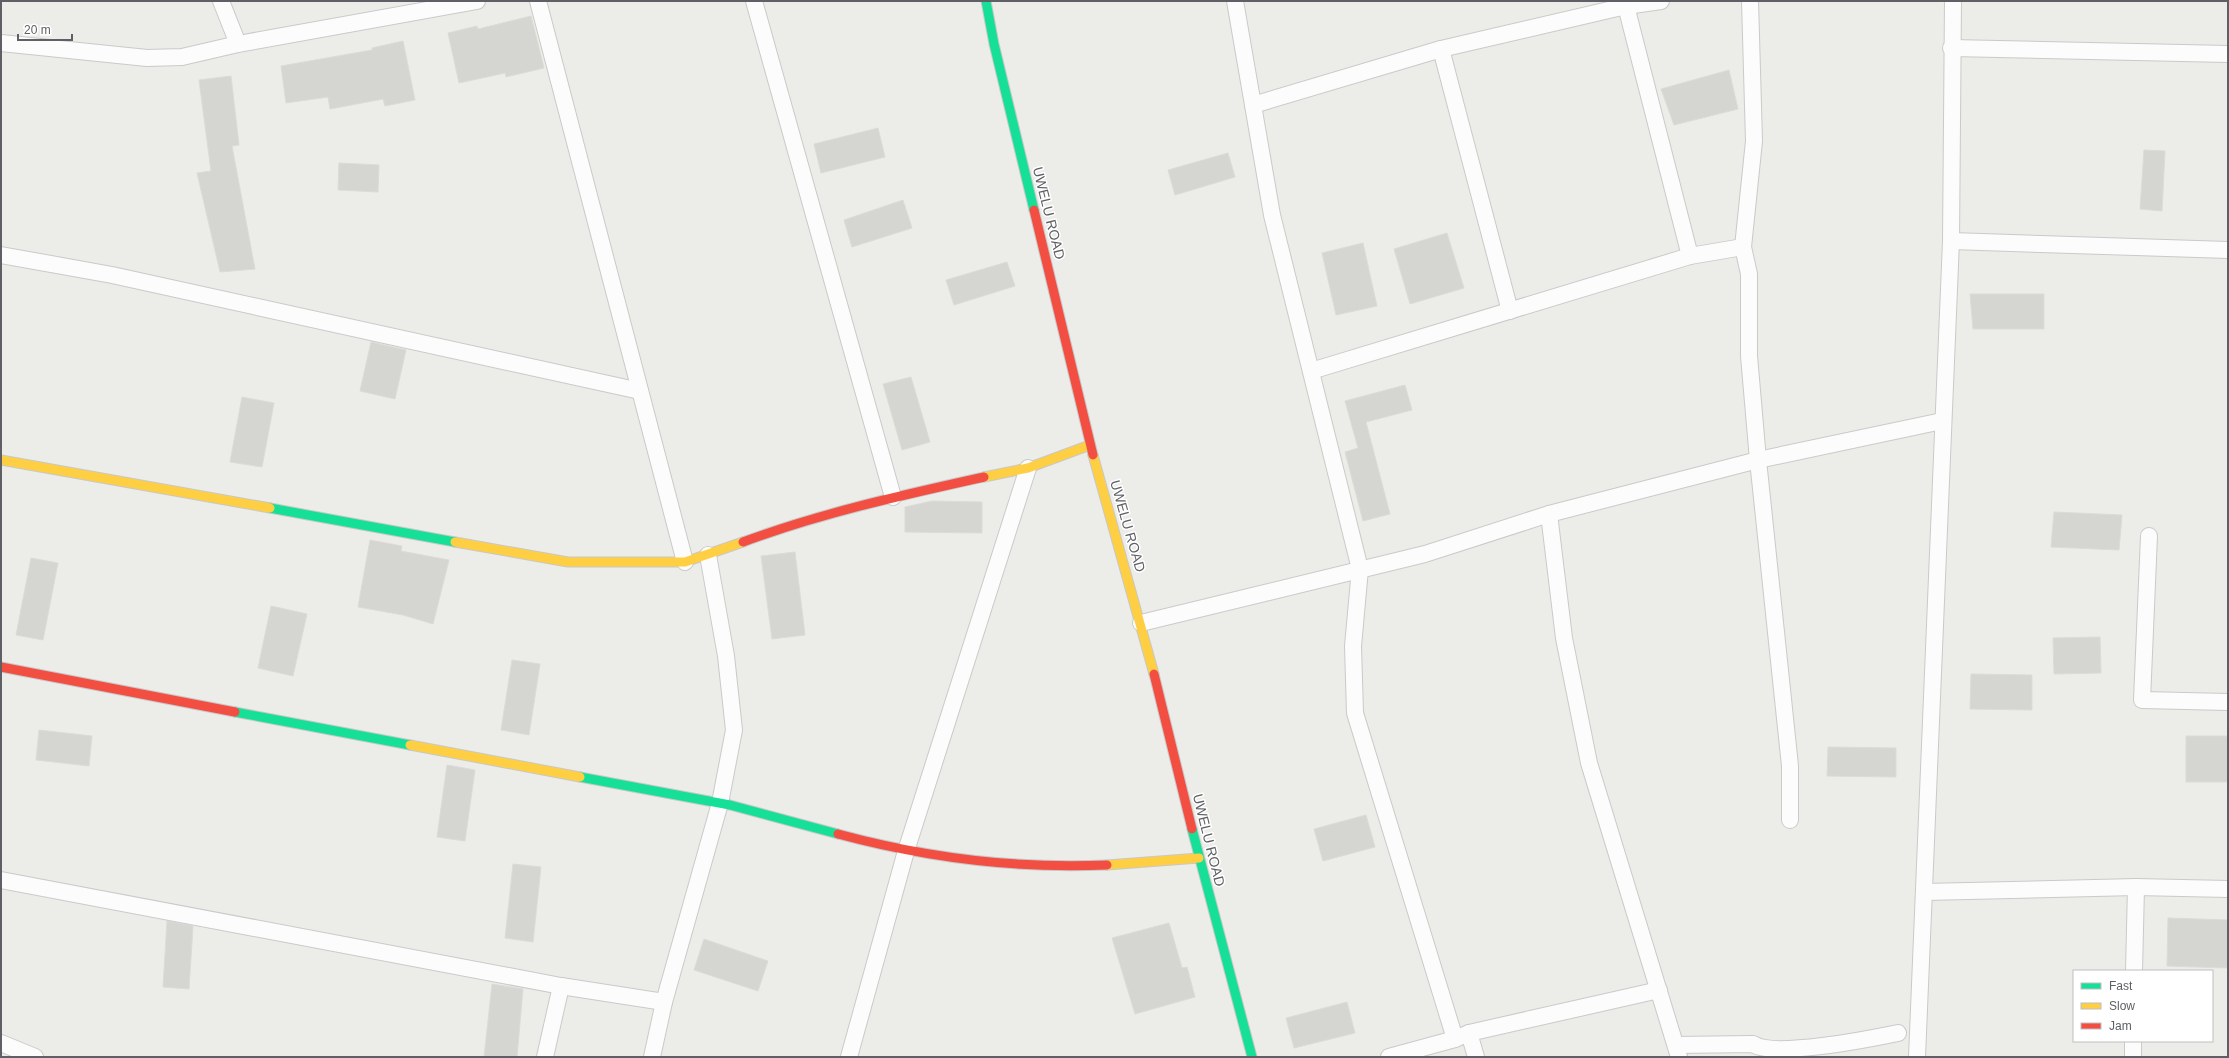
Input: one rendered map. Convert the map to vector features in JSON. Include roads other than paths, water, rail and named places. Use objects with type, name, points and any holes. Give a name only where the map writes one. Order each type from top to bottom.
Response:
[{"type":"street","points":[[221,1],[238,44]]},
{"type":"street","points":[[1,43],[148,58],[182,57],[238,44],[478,1]]},
{"type":"street","points":[[538,1],[685,562]]},
{"type":"street","points":[[754,1],[893,497]]},
{"type":"street","name":"UWELU ROAD","points":[[986,1],[994,44],[1090,445],[1141,623],[1199,858],[1252,1057]]},
{"type":"street","points":[[1235,1],[1272,215],[1360,569],[1353,646],[1355,713],[1462,1036],[1476,1057]]},
{"type":"street","points":[[1253,105],[1441,49],[1626,6],[1660,1]]},
{"type":"street","points":[[1750,1],[1754,141],[1743,247],[1749,274],[1749,356],[1758,460],[1790,766],[1790,820]]},
{"type":"street","points":[[1917,1057],[1942,421],[1951,241],[1951,48],[1953,1]]},
{"type":"street","points":[[1626,6],[1690,256]]},
{"type":"street","points":[[1951,48],[2228,54]]},
{"type":"street","points":[[1441,49],[1510,310]]},
{"type":"street","points":[[1951,241],[2228,250]]},
{"type":"street","points":[[1311,372],[1690,256],[1743,247]]},
{"type":"street","points":[[1,255],[112,275],[640,391]]},
{"type":"street","points":[[1141,623],[1425,554],[1549,514],[1758,460],[1942,421]]},
{"type":"street","points":[[1,460],[568,562],[685,562],[772,531],[893,497],[1028,468],[1090,445]]},
{"type":"street","points":[[849,1057],[906,851],[1028,468]]},
{"type":"street","points":[[1549,514],[1564,638],[1589,763],[1677,1051],[1753,1044],[1759,1049],[1773,1052],[1815,1050],[1898,1033]]},
{"type":"street","points":[[2149,536],[2142,700],[2228,702]]},
{"type":"street","points":[[652,1057],[664,1002],[720,803],[734,730],[726,656],[708,555]]},
{"type":"street","points":[[1,667],[266,720],[720,803],[906,851],[984,864],[1130,866],[1199,858]]},
{"type":"street","points":[[1,880],[561,986],[664,1002]]},
{"type":"street","points":[[1924,892],[2136,888],[2228,889]]},
{"type":"street","points":[[2134,970],[2136,888]]},
{"type":"street","points":[[545,1057],[561,986]]},
{"type":"street","points":[[1389,1057],[1462,1036],[1659,990]]},
{"type":"street","points":[[2133,1042],[2133,1057]]},
{"type":"street","points":[[1,1043],[34,1057]]}]
